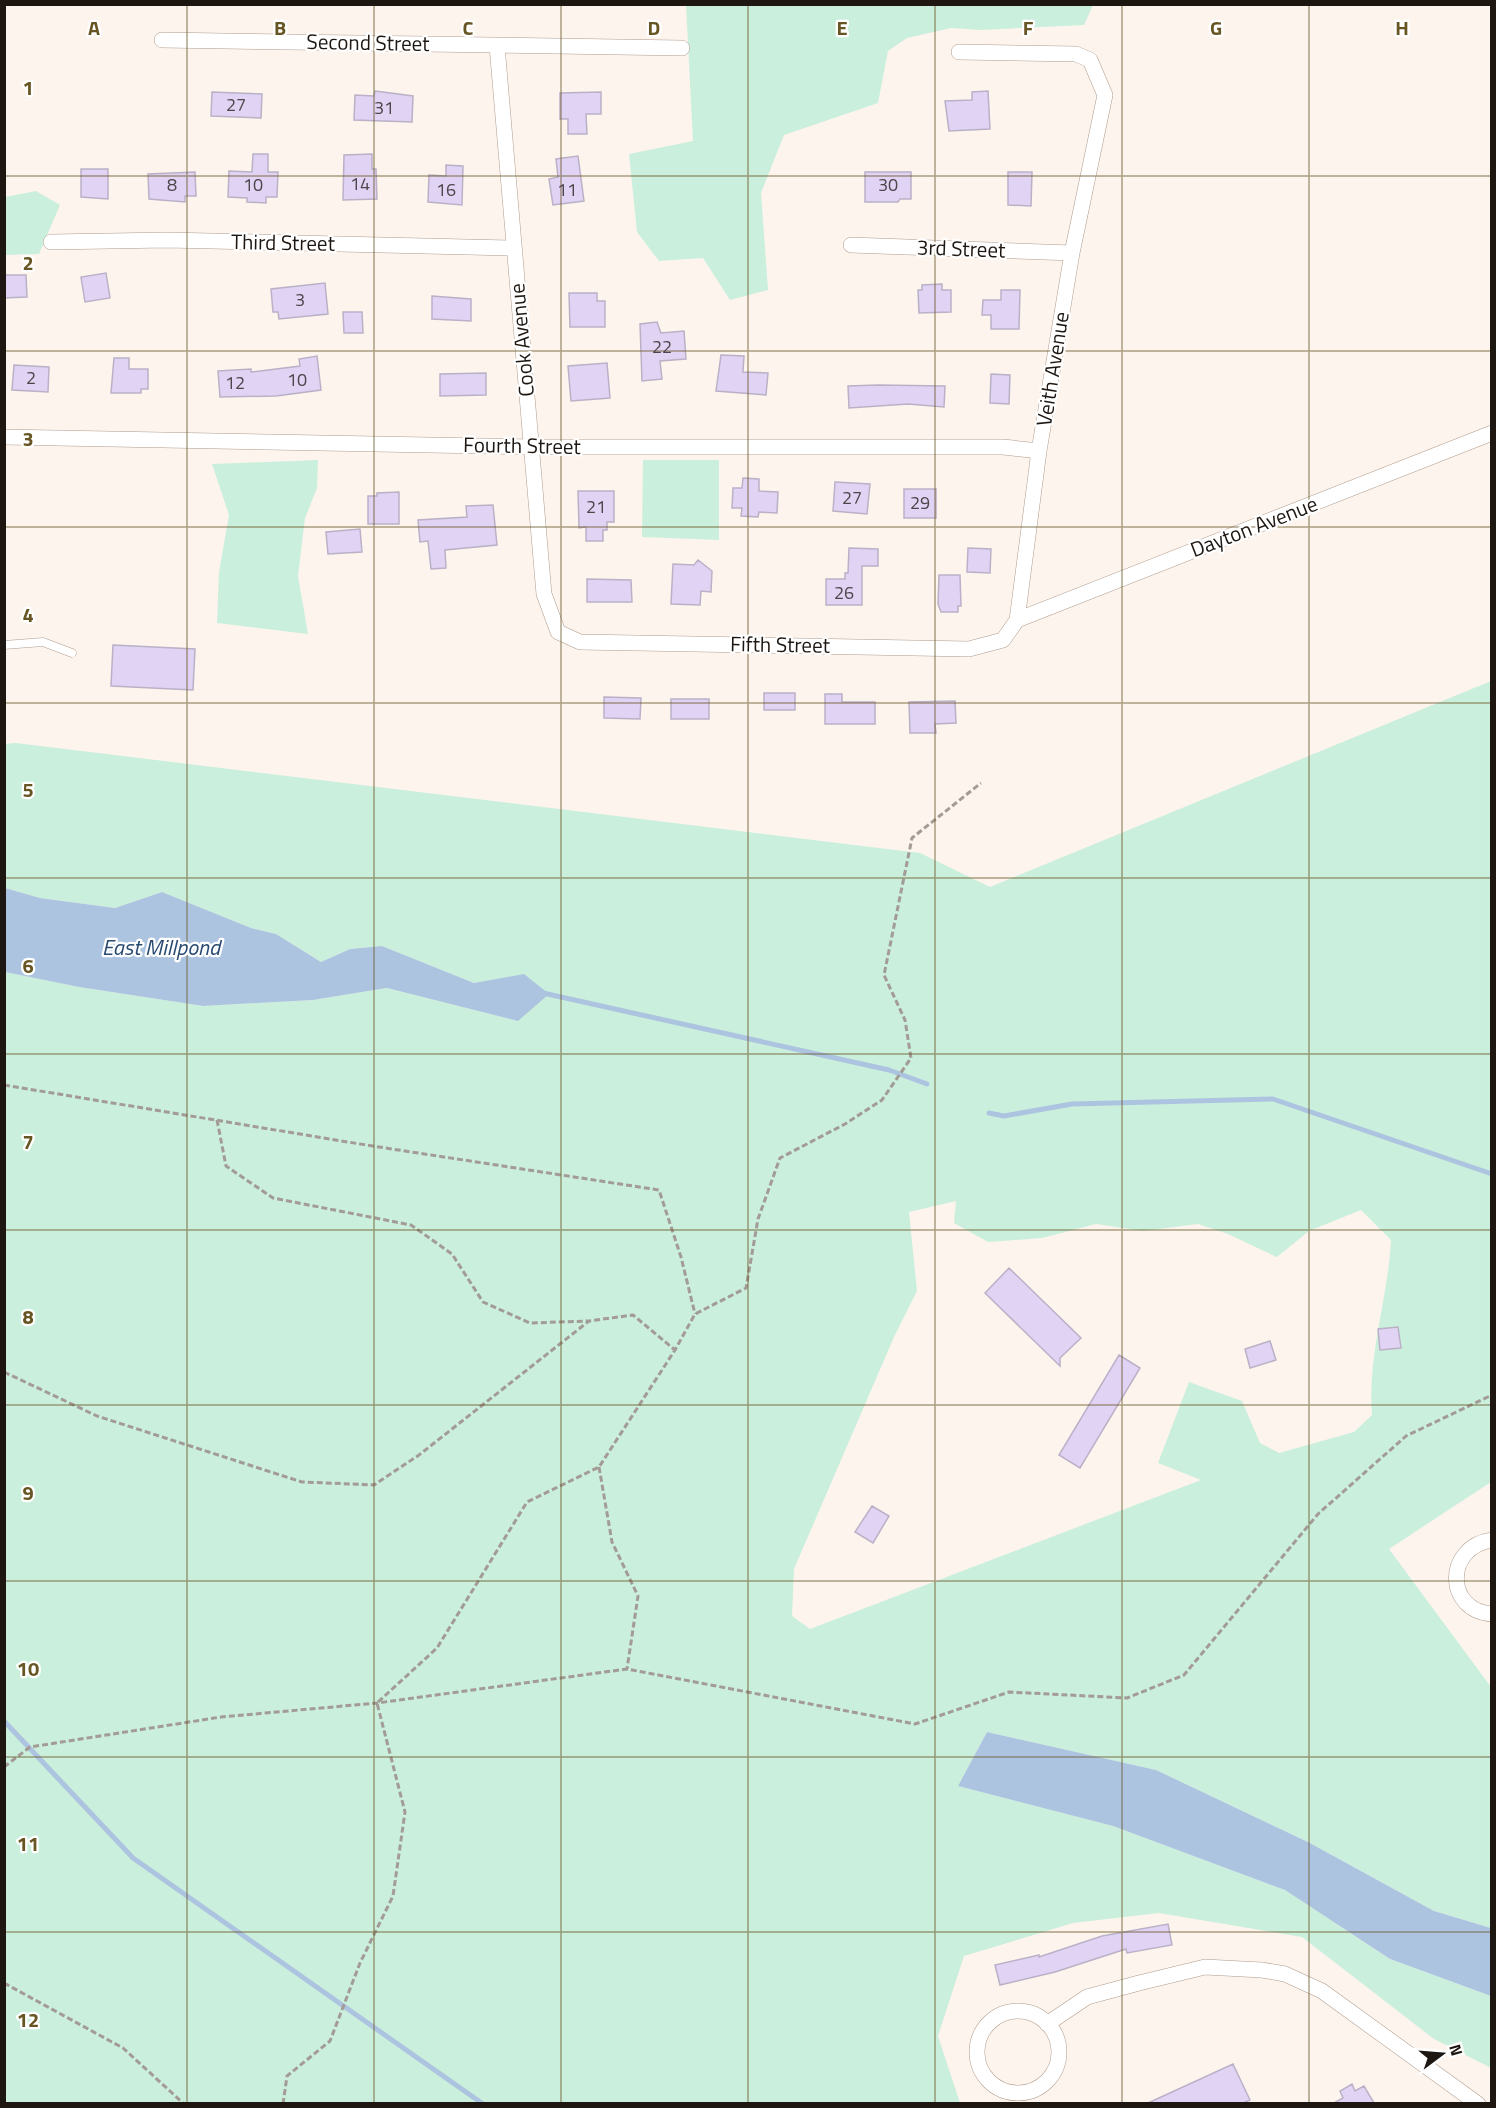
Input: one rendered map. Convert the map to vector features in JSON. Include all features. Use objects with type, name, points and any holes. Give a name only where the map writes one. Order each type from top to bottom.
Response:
[{"type":"street","name":"Second Street","points":[[162,40],[682,48]]},
{"type":"street","name":"Cook Avenue","points":[[496,46],[544,594],[558,632]]},
{"type":"street","name":"Veith Avenue","points":[[958,52],[1076,54],[1090,60],[1104,95],[1072,253],[1039,451],[1017,620],[1002,640]]},
{"type":"street","name":"Third Street","points":[[51,242],[167,240],[514,248]]},
{"type":"street","name":"3rd Street","points":[[850,245],[1072,253]]},
{"type":"street","name":"Dayton Avenue","points":[[1017,620],[1491,434]]},
{"type":"street","name":"Fourth Street","points":[[4,437],[531,447],[1003,447],[1039,451]]},
{"type":"street","name":"Fifth Street","points":[[558,632],[580,642],[969,649],[1002,640]]},
{"type":"street","points":[[1491,1540],[1481,1542],[1465,1552],[1456,1569],[1456,1580],[1465,1602],[1474,1609],[1491,1614]]},
{"type":"street","points":[[1047,2024],[1087,1997],[1205,1967],[1262,1970],[1285,1974],[1322,1991],[1478,2103]]},
{"type":"street","points":[[1017,2010],[1038,2015],[1047,2024],[1054,2030],[1060,2051],[1055,2072],[1041,2088],[1020,2094],[999,2090],[983,2075],[976,2054],[981,2033],[996,2017],[1017,2010]]},
{"type":"lane","points":[[4,645],[43,642],[72,653]]},
{"type":"path","points":[[377,1703],[438,1648],[527,1502],[599,1467],[675,1350],[695,1314],[746,1288],[758,1219],[780,1158],[845,1124],[882,1100],[911,1058],[905,1020],[884,975],[912,838],[981,783]]},
{"type":"path","points":[[4,1085],[659,1190],[681,1257],[695,1314]]},
{"type":"path","points":[[217,1120],[226,1166],[273,1198],[411,1225],[452,1254],[483,1302],[530,1323],[589,1321],[633,1315],[675,1350]]},
{"type":"path","points":[[4,1372],[97,1416],[302,1482],[374,1485],[419,1455],[589,1321]]},
{"type":"path","points":[[4,1767],[30,1747],[221,1717],[377,1703],[627,1669],[915,1724],[1009,1692],[1127,1698],[1184,1675],[1318,1514],[1406,1436],[1491,1395]]},
{"type":"path","points":[[599,1467],[612,1542],[638,1596],[627,1669]]},
{"type":"path","points":[[283,2103],[286,2076],[330,2041],[360,1963],[393,1896],[405,1812],[377,1703]]},
{"type":"path","points":[[4,1983],[123,2048],[184,2103]]},
{"type":"green space","points":[[686,5],[1093,5],[1084,25],[981,30],[951,28],[907,38],[888,51],[878,103],[784,135],[761,193],[768,290],[730,300],[703,258],[659,261],[637,232],[629,154],[693,141]]},
{"type":"green space","points":[[36,191],[60,205],[39,254],[5,255],[5,197]]},
{"type":"green space","points":[[318,460],[317,488],[305,518],[298,576],[308,634],[217,623],[219,572],[229,515],[212,464]]},
{"type":"green space","points":[[643,460],[719,460],[719,540],[642,537]]},
{"type":"green space","points":[[1491,681],[1491,1482],[1389,1549],[1491,1687],[1491,1928],[1434,1911],[1308,1842],[1156,1770],[987,1732],[958,1786],[1113,1826],[1285,1890],[1390,1959],[1491,1996],[1491,2068],[1434,2039],[1302,1937],[1159,1913],[1073,1923],[964,1956],[938,2036],[960,2103],[5,2103],[5,972],[79,987],[203,1006],[313,1000],[387,988],[518,1021],[524,975],[474,983],[382,946],[350,949],[321,962],[276,934],[251,928],[162,892],[115,908],[40,898],[5,888],[4,744],[16,743],[920,853],[990,887]],"holes":[[[956,1201],[954,1223],[988,1242],[1042,1238],[1096,1224],[1143,1231],[1198,1224],[1228,1234],[1277,1257],[1309,1231],[1361,1210],[1391,1240],[1372,1371],[1372,1415],[1354,1432],[1279,1453],[1260,1443],[1242,1401],[1189,1382],[1158,1463],[1201,1480],[810,1629],[792,1616],[794,1569],[894,1337],[917,1291],[909,1212]]]},
{"type":"water","name":"East Millpond","points":[[5,888],[40,898],[115,908],[162,892],[251,928],[276,934],[321,962],[350,949],[382,946],[474,983],[524,974],[549,994],[518,1021],[387,988],[313,1000],[203,1006],[79,987],[5,972]]},
{"type":"water","points":[[987,1732],[1156,1770],[1308,1842],[1434,1911],[1491,1928],[1491,1996],[1390,1959],[1285,1890],[1113,1826],[958,1786]]},
{"type":"building","points":[[375,91],[413,96],[412,122],[354,120],[355,95],[374,96]]},
{"type":"building","points":[[988,91],[990,129],[949,131],[945,101],[972,100],[972,92]]},
{"type":"building","points":[[212,92],[262,94],[261,118],[211,116]]},
{"type":"building","points":[[601,92],[601,114],[586,114],[587,134],[568,134],[568,119],[560,119],[560,93]]},
{"type":"building","points":[[253,154],[268,154],[268,172],[278,172],[277,197],[266,197],[266,203],[247,202],[247,198],[228,197],[229,171],[252,172]]},
{"type":"building","points":[[372,154],[372,169],[376,169],[377,199],[343,200],[344,155]]},
{"type":"building","points":[[578,156],[584,201],[553,205],[549,179],[558,177],[556,159]]},
{"type":"building","points":[[446,165],[463,166],[462,205],[428,202],[429,175],[446,176]]},
{"type":"building","points":[[81,169],[108,169],[108,199],[81,197]]},
{"type":"building","points":[[195,172],[196,196],[185,196],[185,202],[149,199],[148,174]]},
{"type":"building","points":[[865,172],[911,172],[911,199],[900,199],[898,202],[865,202]]},
{"type":"building","points":[[1008,172],[1032,172],[1031,206],[1008,205]]},
{"type":"building","points":[[106,273],[110,298],[85,302],[81,277]]},
{"type":"building","points":[[4,275],[26,275],[27,297],[4,298]]},
{"type":"building","points":[[325,283],[328,314],[279,319],[278,312],[273,312],[271,289]]},
{"type":"building","points":[[942,284],[942,290],[951,290],[951,312],[919,313],[918,290],[922,290],[922,285]]},
{"type":"building","points":[[1001,290],[1020,290],[1019,329],[991,329],[991,315],[982,315],[983,300],[1001,300]]},
{"type":"building","points":[[569,293],[597,293],[597,301],[605,301],[605,327],[570,327]]},
{"type":"building","points":[[432,296],[471,299],[471,321],[432,319]]},
{"type":"building","points":[[343,312],[362,312],[363,333],[344,333]]},
{"type":"building","points":[[657,322],[661,333],[684,331],[686,359],[660,361],[662,379],[642,381],[640,324]]},
{"type":"building","points":[[721,355],[744,356],[743,372],[768,373],[766,395],[716,391]]},
{"type":"building","points":[[317,356],[321,390],[276,396],[220,397],[218,371],[251,369],[251,372],[300,366],[299,359]]},
{"type":"building","points":[[114,358],[129,358],[129,369],[148,369],[148,389],[141,389],[141,393],[111,393]]},
{"type":"building","points":[[607,363],[610,398],[571,401],[568,366]]},
{"type":"building","points":[[14,365],[49,367],[48,392],[12,390]]},
{"type":"building","points":[[486,373],[486,395],[440,396],[440,374]]},
{"type":"building","points":[[991,374],[1010,375],[1009,404],[990,403]]},
{"type":"building","points":[[848,386],[945,386],[944,407],[908,404],[849,408]]},
{"type":"building","points":[[743,478],[759,479],[759,491],[778,492],[777,513],[759,512],[758,517],[741,516],[742,508],[732,508],[733,488],[742,488]]},
{"type":"building","points":[[835,482],[870,484],[867,514],[833,511]]},
{"type":"building","points":[[904,489],[936,489],[936,518],[904,518]]},
{"type":"building","points":[[578,491],[614,491],[614,522],[607,522],[607,530],[603,530],[603,541],[586,541],[586,527],[579,528]]},
{"type":"building","points":[[399,492],[399,524],[368,524],[368,496],[377,496],[377,493]]},
{"type":"building","points":[[493,505],[497,545],[445,550],[446,568],[431,569],[428,541],[420,542],[418,520],[467,517],[466,506]]},
{"type":"building","points":[[360,529],[362,552],[328,554],[326,532]]},
{"type":"building","points":[[849,548],[878,549],[878,566],[862,566],[862,605],[826,605],[826,579],[845,579],[845,573],[848,573]]},
{"type":"building","points":[[968,548],[991,549],[990,573],[967,572]]},
{"type":"building","points":[[698,560],[712,571],[711,592],[701,591],[700,605],[671,604],[673,564],[694,565]]},
{"type":"building","points":[[939,575],[960,575],[961,606],[958,606],[958,612],[941,612],[938,604]]},
{"type":"building","points":[[587,579],[631,580],[632,602],[587,602]]},
{"type":"building","points":[[113,645],[195,649],[193,690],[111,686]]},
{"type":"building","points":[[764,693],[795,693],[795,710],[764,710]]},
{"type":"building","points":[[825,694],[842,694],[842,702],[875,702],[875,724],[825,724]]},
{"type":"building","points":[[604,697],[641,698],[640,719],[604,718]]},
{"type":"building","points":[[671,699],[709,699],[709,719],[671,719]]},
{"type":"building","points":[[955,701],[956,723],[935,724],[936,733],[910,733],[909,702]]},
{"type":"building","points":[[1009,1268],[1081,1338],[1060,1358],[1060,1366],[985,1293]]},
{"type":"building","points":[[1398,1327],[1401,1348],[1380,1350],[1378,1329]]},
{"type":"building","points":[[1270,1341],[1276,1360],[1250,1368],[1245,1349]]},
{"type":"building","points":[[1119,1355],[1140,1368],[1080,1468],[1059,1455]]},
{"type":"building","points":[[872,1506],[889,1516],[873,1543],[855,1532]]},
{"type":"building","points":[[1168,1924],[1172,1945],[1127,1953],[1126,1949],[1055,1972],[1000,1985],[995,1965],[1039,1955],[1039,1957],[1102,1936]]},
{"type":"building","points":[[1233,2064],[1250,2100],[1243,2103],[1148,2103]]},
{"type":"building","points":[[1352,2084],[1355,2091],[1364,2086],[1374,2103],[1334,2103],[1343,2098],[1340,2091]]},
{"type":"waterway","points":[[543,993],[889,1070],[927,1084]]},
{"type":"waterway","points":[[989,1113],[1004,1116],[1072,1104],[1273,1099],[1492,1174]]},
{"type":"waterway","points":[[4,1721],[133,1858],[483,2104]]}]
